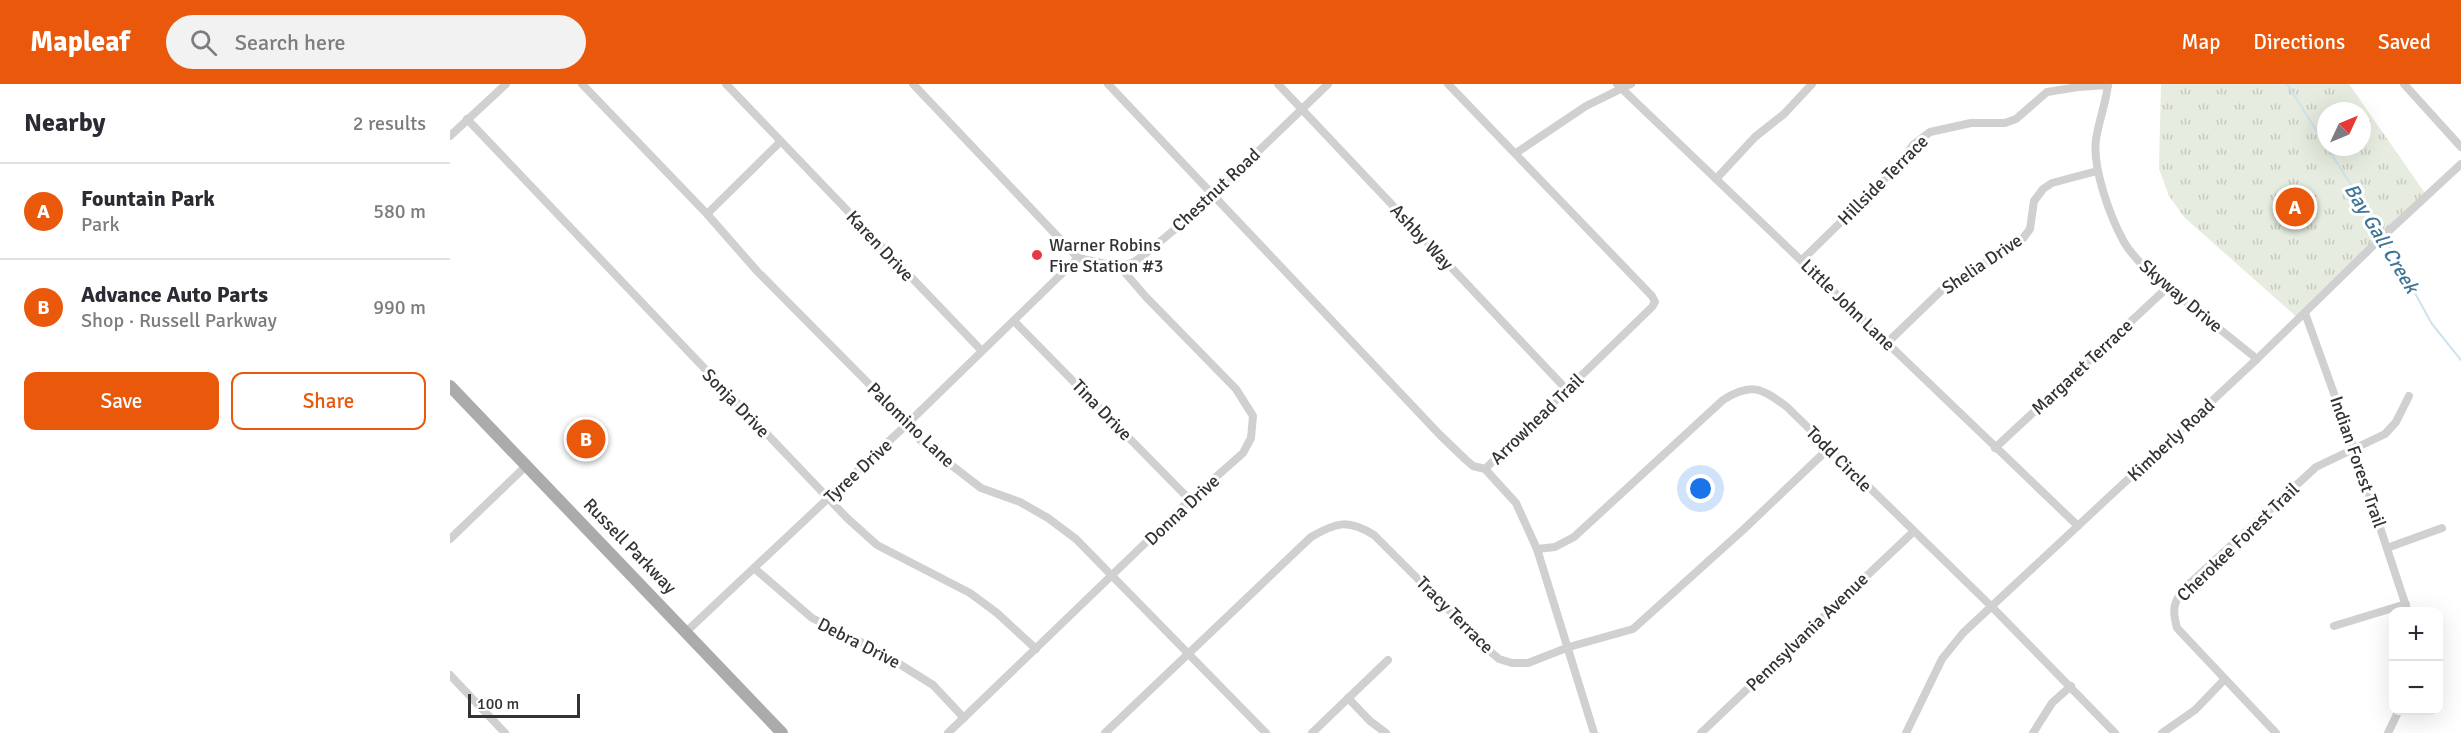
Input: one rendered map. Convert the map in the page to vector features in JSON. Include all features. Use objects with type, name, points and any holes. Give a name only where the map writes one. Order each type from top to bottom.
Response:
[{"type":"main road","name":"Russell Parkway","points":[[450,386],[687,631],[782,733]]},
{"type":"street","points":[[450,136],[506,84]]},
{"type":"street","name":"Palomino Lane","points":[[582,84],[707,214],[757,271],[876,391],[905,426],[951,466],[981,488],[1020,502],[1048,518],[1076,539],[1266,733]]},
{"type":"street","name":"Karen Drive","points":[[726,84],[981,350]]},
{"type":"street","points":[[913,84],[1078,258],[1120,267]]},
{"type":"street","name":"Arrowhead Trail","points":[[1108,84],[1440,435],[1465,459],[1485,469],[1655,302],[1652,296],[1448,84]]},
{"type":"street","name":"Ashby Way","points":[[1278,84],[1567,390]]},
{"type":"street","name":"Chestnut Road","points":[[1120,267],[1134,262],[1145,254],[1214,195],[1328,84]]},
{"type":"street","points":[[1716,179],[1755,137],[1784,114],[1812,84]]},
{"type":"street","points":[[2404,84],[2461,147]]},
{"type":"street","name":"Skyway Drive","points":[[2108,85],[2096,138],[2097,171],[2112,217],[2124,241],[2136,258],[2257,359]]},
{"type":"street","name":"Hillside Terrace","points":[[1802,260],[1897,167],[1913,145],[1930,132],[1971,123],[2005,123],[2016,119],[2047,92],[2108,85]]},
{"type":"street","points":[[1516,153],[1586,106],[1624,86]]},
{"type":"street","name":"Little John Lane","points":[[1624,86],[1716,179],[2078,526]]},
{"type":"street","name":"Sonja Drive","points":[[467,119],[827,499],[877,545],[970,593],[997,613],[1036,649]]},
{"type":"street","points":[[707,214],[780,142]]},
{"type":"street","name":"Kimberly Road","points":[[1906,733],[1942,659],[1963,633],[2257,359],[2394,225],[2461,164]]},
{"type":"street","name":"Shelia Drive","points":[[1887,344],[1947,285],[2020,241],[2030,229],[2034,201],[2043,189],[2052,183],[2097,171]]},
{"type":"street","name":"Tyree Drive","points":[[687,631],[905,426],[1078,258]]},
{"type":"street","name":"Donna Drive","points":[[948,733],[1190,500],[1243,453],[1251,438],[1252,416],[1236,389],[1146,297],[1120,267]]},
{"type":"street","name":"Margaret Terrace","points":[[1995,448],[2169,286]]},
{"type":"street","name":"Indian Forest Trail","points":[[2305,313],[2354,449],[2407,607]]},
{"type":"street","name":"Tina Drive","points":[[1014,321],[1190,500]]},
{"type":"street","name":"Todd Circle","points":[[1538,549],[1555,547],[1574,537],[1596,519],[1698,421],[1738,390],[1752,387],[1769,393],[1787,407],[2071,686],[2115,733]]},
{"type":"street","points":[[2354,449],[2378,438],[2391,428],[2409,396]]},
{"type":"street","name":"Tracy Terrace","points":[[1105,733],[1311,537],[1329,526],[1346,522],[1374,534],[1499,659],[1512,663],[1528,663],[1569,647],[1632,629],[1743,530],[1828,449]]},
{"type":"street","name":"Cherokee Forest Trail","points":[[2276,733],[2177,628],[2173,613],[2174,604],[2186,587],[2309,473],[2354,449]]},
{"type":"street","points":[[450,539],[526,466]]},
{"type":"street","points":[[1485,469],[1516,503],[1538,549],[1594,733]]},
{"type":"street","points":[[2387,548],[2442,528]]},
{"type":"street","name":"Pennsylvania Avenue","points":[[1701,733],[1913,532]]},
{"type":"street","name":"Debra Drive","points":[[754,568],[812,618],[886,655],[933,685],[963,718]]},
{"type":"street","points":[[2334,626],[2389,612]]},
{"type":"street","points":[[1312,733],[1388,660]]},
{"type":"street","points":[[450,675],[505,733]]},
{"type":"street","points":[[2162,733],[2196,710],[2224,680]]},
{"type":"street","points":[[2032,733],[2052,703],[2071,686]]},
{"type":"street","points":[[1348,698],[1370,721],[1386,733]]},
{"type":"street","points":[[2388,733],[2397,715]]},
{"type":"green space","points":[[2161,84],[2349,84],[2362,102],[2317,102],[2317,156],[2371,156],[2371,116],[2427,196],[2299,319],[2185,218],[2169,196],[2159,169]]},
{"type":"waterway","name":"Bay Gall Creek","points":[[2287,84],[2382,234]]},
{"type":"waterway","name":"Bay Gall Creek","points":[[2385,239],[2432,324],[2461,360]]},
{"type":"place","name":"Fountain Park","points":[[2295,207]]},
{"type":"place","name":"Warner Robins Fire Station #3","points":[[1037,255]]},
{"type":"place","name":"Advance Auto Parts","points":[[586,439]]}]
